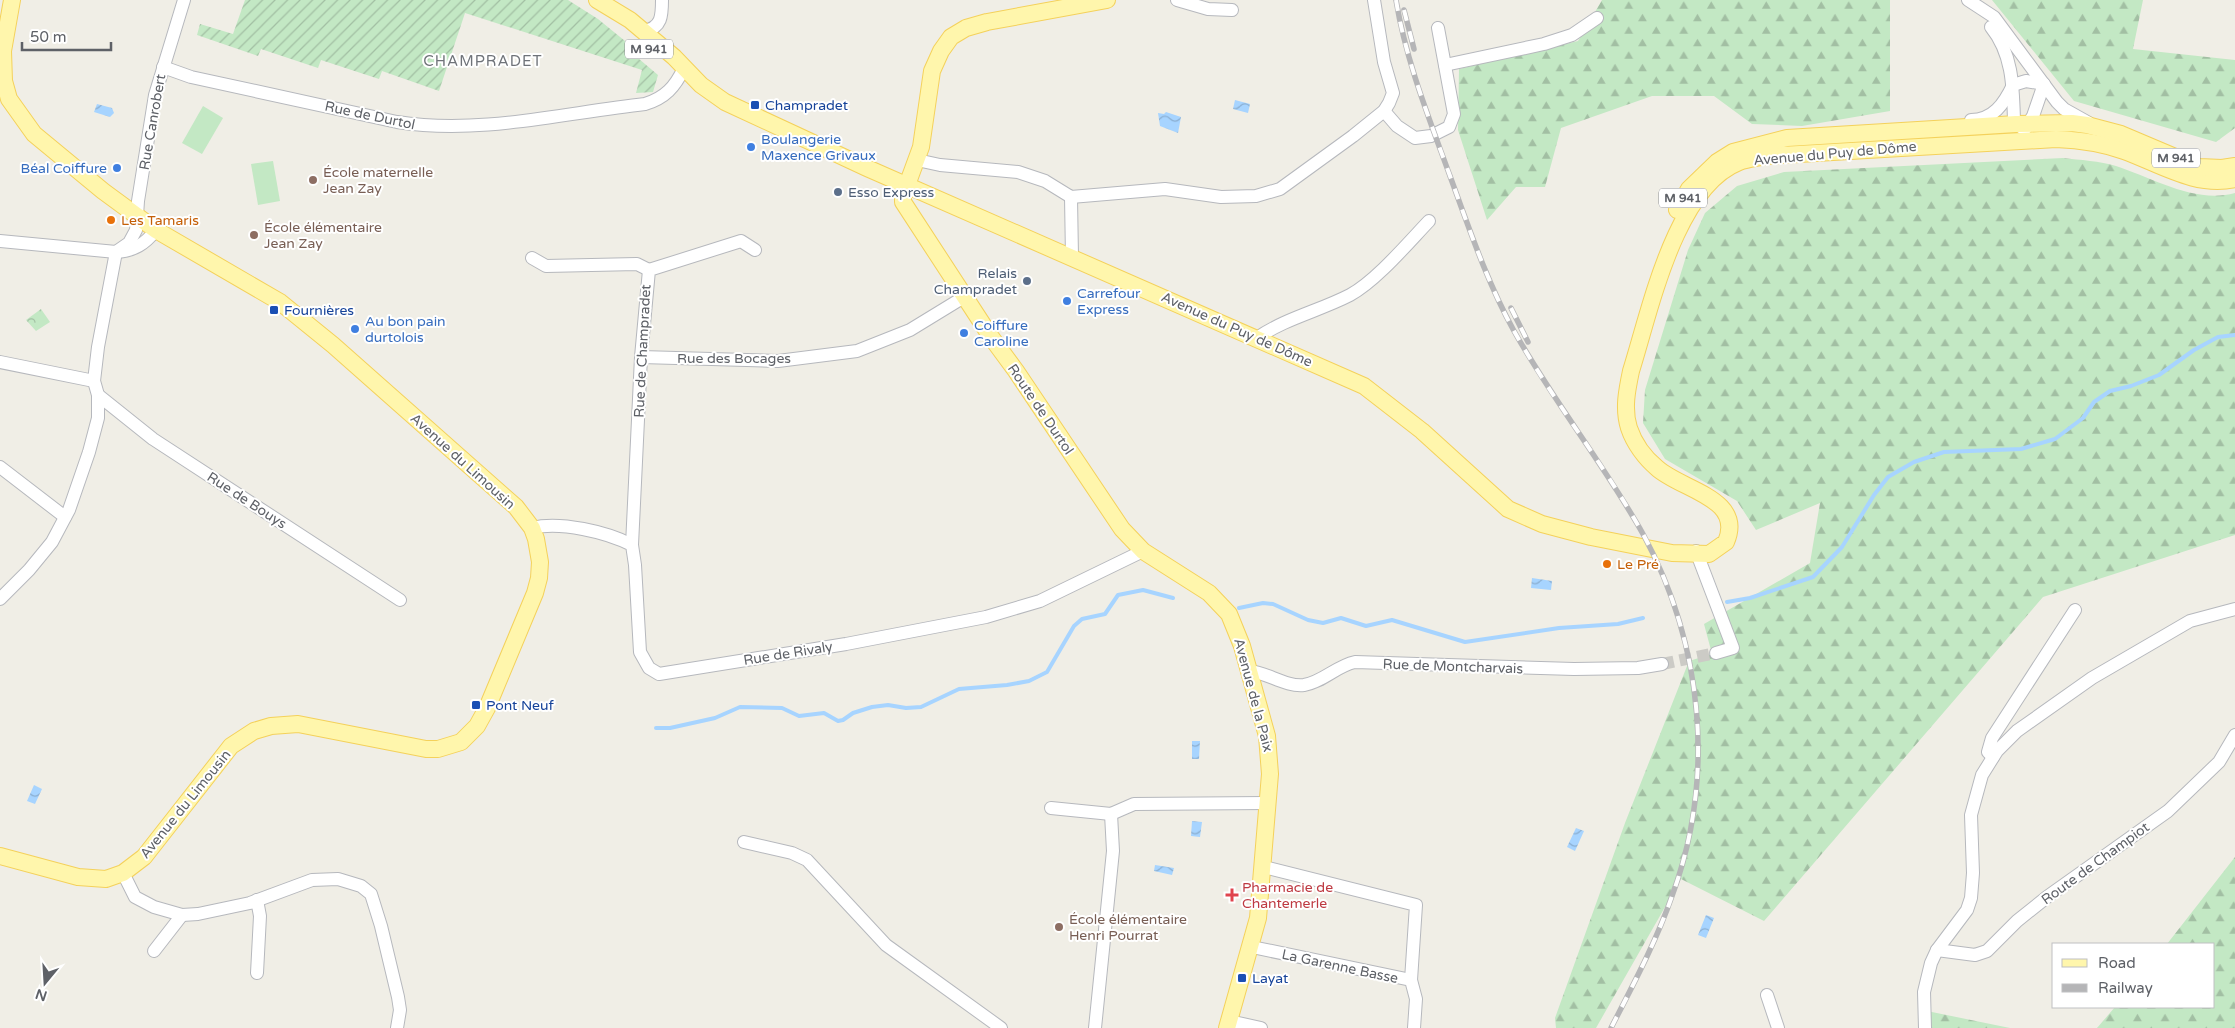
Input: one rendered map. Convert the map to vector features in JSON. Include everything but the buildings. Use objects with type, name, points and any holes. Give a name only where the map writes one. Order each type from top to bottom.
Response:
[{"type":"main road","name":"Avenue du Limousin","points":[[0,856],[89,879],[106,879],[123,873],[144,857],[231,746],[262,728],[298,724],[426,750],[451,746],[461,742],[482,718],[535,593],[540,562],[532,528],[516,507],[303,320],[263,290],[156,230],[137,217],[49,148],[30,129],[5,98],[3,66],[4,16],[12,0]]},
{"type":"main road","name":"Route de Durtol","points":[[1107,0],[981,24],[966,28],[951,37],[940,50],[932,71],[917,160],[903,202],[964,297],[1016,371],[1122,530],[1143,551],[1198,584],[1220,602]]},
{"type":"main road","name":"Avenue du Puy de Dôme","points":[[601,2],[644,31],[682,72]]},
{"type":"main road","name":"Avenue du Puy de Dôme","points":[[601,2],[633,35],[725,102],[908,185],[1364,386],[1422,431],[1508,509],[1542,524],[1591,537],[1672,553],[1709,554],[1726,542],[1731,524],[1727,512],[1718,504],[1658,469],[1637,444],[1629,428],[1626,414],[1627,393],[1631,371],[1675,235],[1690,207],[1701,192],[1717,176],[1739,163],[1766,156],[2056,139],[2086,141],[2111,147],[2194,178],[2219,182],[2235,179]]},
{"type":"main road","name":"Avenue du Puy de Dôme","points":[[1697,553],[1721,541],[1725,533],[1723,514],[1698,497],[1677,489],[1652,475],[1627,447],[1619,428],[1618,412],[1621,375],[1668,232],[1679,205],[1689,189],[1709,168],[1733,152],[1787,138],[2021,125],[2072,124],[2102,128],[2121,134],[2199,167],[2222,168],[2235,166]]},
{"type":"main road","name":"Avenue de la Paix","points":[[1220,602],[1235,625],[1250,671],[1270,755],[1264,867],[1258,918],[1252,947],[1228,1025]]},
{"type":"street","name":"Rue Canrobert","points":[[116,252],[129,243],[133,237],[155,95],[184,0]]},
{"type":"street","points":[[644,31],[657,27],[660,21],[662,0]]},
{"type":"street","points":[[1177,0],[1208,8],[1232,10]]},
{"type":"street","points":[[917,160],[940,165],[1018,172],[1045,181],[1071,197],[1165,189],[1221,197],[1247,196],[1280,190],[1305,173],[1384,111],[1393,94],[1384,62],[1374,0]]},
{"type":"street","points":[[1968,0],[1994,17],[2064,109],[2102,128]]},
{"type":"street","points":[[1980,8],[2003,46],[2021,125]]},
{"type":"street","points":[[1445,66],[1544,44],[1572,35],[1597,18]]},
{"type":"street","points":[[1384,111],[1397,126],[1415,138],[1430,136],[1449,128],[1454,114],[1438,28]]},
{"type":"street","name":"Rue de Durtol","points":[[162,67],[192,77],[397,122],[425,126],[468,127],[645,104],[666,95],[682,72]]},
{"type":"street","points":[[1787,138],[1856,127],[1983,119],[2001,106],[2013,85],[2026,81],[2044,84]]},
{"type":"street","points":[[2021,125],[2044,84]]},
{"type":"street","points":[[1864,149],[1920,136],[2021,125],[2056,139]]},
{"type":"street","points":[[1071,197],[1072,257]]},
{"type":"street","points":[[1256,338],[1275,325],[1319,310],[1352,294],[1395,258],[1428,221]]},
{"type":"street","points":[[0,241],[116,252],[132,251],[149,239],[156,230]]},
{"type":"street","name":"Rue de Champradet","points":[[632,545],[641,357],[649,270],[741,241],[755,250]]},
{"type":"street","points":[[0,599],[29,570],[52,542],[65,517],[89,452],[98,418],[98,395],[94,381],[98,347],[116,252]]},
{"type":"street","points":[[532,258],[546,266],[637,264],[649,270]]},
{"type":"street","name":"Rue des Bocages","points":[[641,357],[778,361],[857,350],[910,330],[964,297]]},
{"type":"street","points":[[0,362],[94,381]]},
{"type":"street","name":"Rue de Bouys","points":[[98,395],[153,439],[400,600]]},
{"type":"street","points":[[0,467],[65,517]]},
{"type":"street","points":[[532,528],[554,524],[619,539],[632,545]]},
{"type":"street","name":"Rue de Rivaly","points":[[632,545],[635,565],[640,652],[649,668],[659,674],[846,644],[986,617],[1040,602],[1143,551]]},
{"type":"street","points":[[1697,553],[1733,648],[1716,653]]},
{"type":"street","points":[[1925,1028],[1924,992],[1930,964],[1937,950],[1959,921],[1971,898],[1973,881],[1971,815],[1982,775],[1993,757],[2016,731],[2092,678],[2190,621],[2235,609]]},
{"type":"street","points":[[1993,757],[1988,752],[1992,738],[2075,610]]},
{"type":"street","name":"Rue de Montcharvais","points":[[1250,671],[1262,672],[1299,685],[1307,684],[1340,666],[1355,662],[1574,669],[1638,668],[1662,664]]},
{"type":"street","name":"Route de Champiot","points":[[1937,950],[1975,955],[1987,951],[2017,921],[2047,897],[2168,811],[2219,762],[2235,735]]},
{"type":"street","points":[[1051,808],[1112,814],[1134,804],[1267,803]]},
{"type":"street","points":[[1095,1028],[1113,850],[1112,814]]},
{"type":"street","points":[[744,842],[792,853],[807,860],[886,945],[1001,1028]]},
{"type":"street","points":[[1264,867],[1416,906],[1411,980]]},
{"type":"street","points":[[123,873],[135,897],[154,907],[182,915],[208,912],[257,900],[301,883],[324,879],[351,882],[361,886],[371,894],[398,997],[400,1010],[397,1028]]},
{"type":"street","points":[[257,900],[260,916],[257,973]]},
{"type":"street","points":[[154,951],[182,915]]},
{"type":"street","name":"La Garenne Basse","points":[[1252,947],[1411,980],[1416,999],[1414,1028]]},
{"type":"street","points":[[1766,995],[1778,1028]]},
{"type":"street","points":[[1228,1025],[1262,1028]]},
{"type":"green space","points":[[245,0],[568,0],[598,19],[625,41],[632,53],[658,75],[653,92],[636,93],[642,70],[465,13],[439,91],[382,71],[379,79],[321,60],[318,68],[261,49],[258,56],[197,35],[200,24],[233,34]]},
{"type":"green space","points":[[1602,0],[1890,0],[1890,111],[1802,126],[1752,124],[1714,96],[1652,96],[1561,128],[1545,187],[1516,187],[1487,220],[1458,130],[1459,69],[1578,41]]},
{"type":"green space","points":[[1992,0],[2143,0],[2133,49],[2235,60],[2235,128],[2216,142],[2074,101]]},
{"type":"green space","points":[[203,106],[223,118],[202,154],[182,143]]},
{"type":"green space","points":[[2063,158],[2110,164],[2174,188],[2190,192],[2205,195],[2235,193],[2235,535],[2043,597],[1764,921],[1681,879],[1596,1028],[1556,1028],[1555,1018],[1625,823],[1689,661],[1712,654],[1704,624],[1810,563],[1820,503],[1756,530],[1737,501],[1665,459],[1643,423],[1645,390],[1688,250],[1705,213],[1737,186],[1784,172]]},
{"type":"green space","points":[[273,161],[280,201],[258,205],[251,164]]},
{"type":"green space","points":[[41,309],[50,322],[36,331],[26,320]]},
{"type":"green space","points":[[2235,857],[2235,1028],[2097,1028],[2114,1008],[2215,1008],[2215,943],[2168,943]]},
{"type":"green space","points":[[1927,1011],[2010,1028],[1930,1028]]},
{"type":"water","points":[[1235,100],[1250,104],[1248,113],[1233,109]]},
{"type":"water","points":[[97,104],[112,108],[114,113],[110,117],[94,112]]},
{"type":"water","points":[[1166,112],[1181,117],[1178,133],[1160,126],[1158,113],[1164,114]]},
{"type":"water","points":[[1532,578],[1552,581],[1551,590],[1531,588]]},
{"type":"water","points":[[1192,741],[1200,741],[1199,759],[1192,759]]},
{"type":"water","points":[[34,785],[42,789],[35,804],[27,801]]},
{"type":"water","points":[[1192,821],[1202,822],[1200,837],[1191,836]]},
{"type":"water","points":[[1576,828],[1584,831],[1575,851],[1567,847]]},
{"type":"water","points":[[1155,865],[1174,868],[1172,875],[1154,871]]},
{"type":"water","points":[[1706,915],[1714,918],[1706,938],[1698,935]]},
{"type":"waterway","points":[[1727,602],[1750,598],[1813,577],[1842,547],[1874,495],[1888,477],[1914,462],[1944,452],[2021,449],[2055,439],[2083,418],[2094,402],[2110,391],[2131,386],[2159,375],[2194,350],[2218,337],[2235,335]]},
{"type":"waterway","points":[[656,728],[670,728],[715,718],[740,707],[782,708],[799,716],[824,713],[838,721],[853,713],[872,707],[888,705],[906,708],[921,707],[959,689],[1029,681],[1047,672],[1074,626],[1082,619],[1105,614],[1118,595],[1143,590],[1173,598]]},
{"type":"waterway","points":[[1239,608],[1263,603],[1273,604],[1308,620],[1323,623],[1341,618],[1366,626],[1392,620],[1465,642],[1559,628],[1618,624],[1643,618]]},
{"type":"tunnel","points":[[1662,664],[1716,653]]},
{"type":"railway","points":[[1396,0],[1400,23],[1419,89],[1471,235],[1495,293],[1529,357],[1612,483],[1643,534],[1663,577],[1679,621],[1690,666],[1696,712],[1698,758],[1694,805],[1686,851],[1659,930],[1611,1028]]},
{"type":"railway","points":[[1404,10],[1414,49]]},
{"type":"railway","points":[[1511,308],[1528,342]]},
{"type":"place","name":"Champradet","points":[[755,105]]},
{"type":"place","name":"Boulangerie Maxence Grivaux","points":[[751,147]]},
{"type":"place","name":"Béal Coiffure","points":[[117,168]]},
{"type":"place","name":"École maternelle Jean Zay","points":[[313,180]]},
{"type":"place","name":"Esso Express","points":[[838,192]]},
{"type":"place","name":"Les Tamaris","points":[[111,220]]},
{"type":"place","name":"École élémentaire Jean Zay","points":[[254,235]]},
{"type":"place","name":"Relais Champradet","points":[[1027,281]]},
{"type":"place","name":"Carrefour Express","points":[[1067,301]]},
{"type":"place","name":"Fournières","points":[[274,310]]},
{"type":"place","name":"Au bon pain durtolois","points":[[355,329]]},
{"type":"place","name":"Coiffure Caroline","points":[[964,333]]},
{"type":"place","name":"Le Pré","points":[[1607,564]]},
{"type":"place","name":"Pont Neuf","points":[[476,705]]},
{"type":"place","name":"Pharmacie de Chantemerle","points":[[1232,895]]},
{"type":"place","name":"École élémentaire Henri Pourrat","points":[[1059,927]]},
{"type":"place","name":"Layat","points":[[1242,978]]},
{"type":"district","name":"CHAMPRADET","points":[[483,61]]}]
